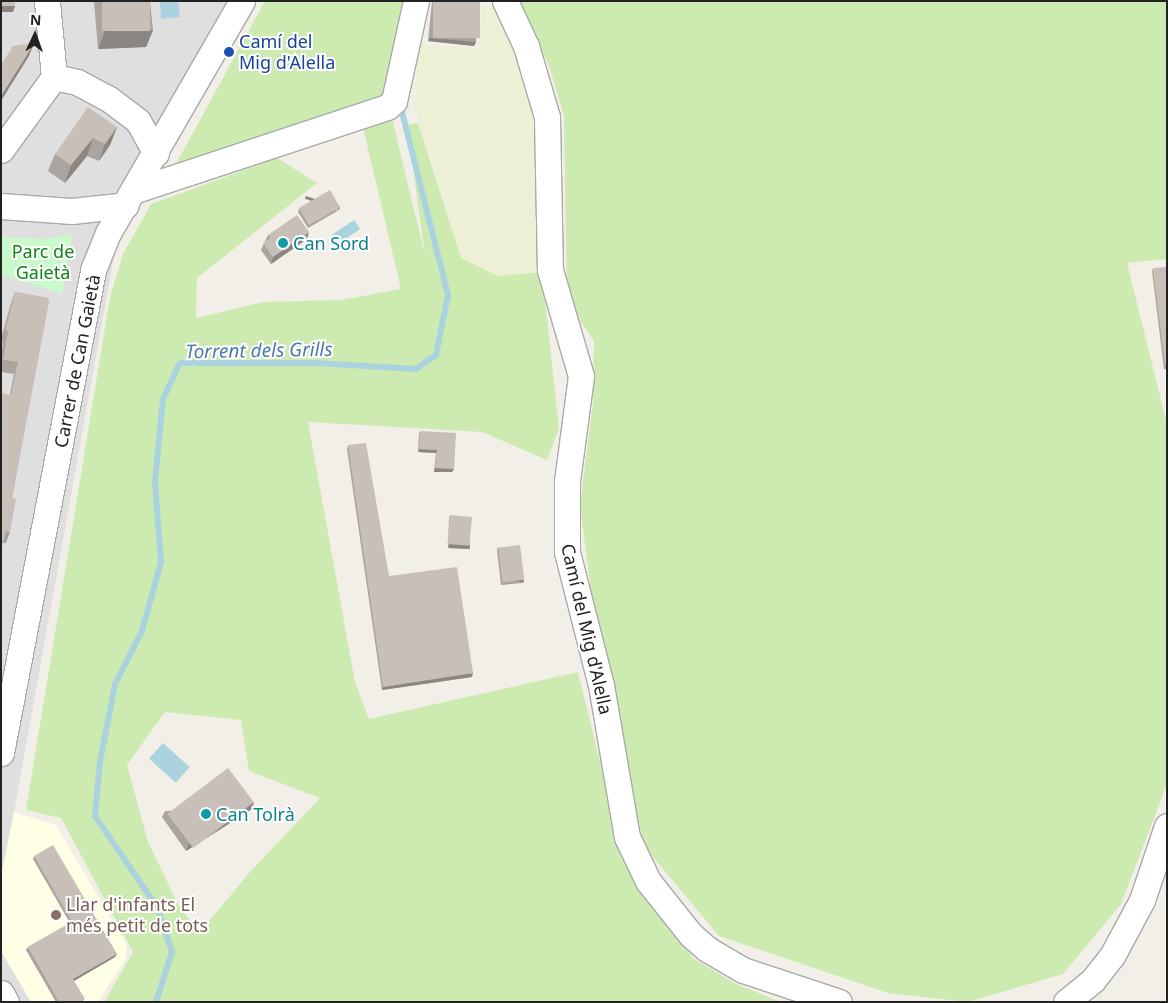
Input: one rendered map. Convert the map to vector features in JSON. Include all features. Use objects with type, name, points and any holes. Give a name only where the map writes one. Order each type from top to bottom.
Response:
[{"type":"street","points":[[1,150],[54,77],[47,1]]},
{"type":"street","name":"Carrer de Can Gaietà","points":[[1,753],[8,680],[94,270],[108,233],[156,154],[242,1]]},
{"type":"street","points":[[1,206],[72,211],[129,198],[388,106],[394,101],[416,1]]},
{"type":"street","name":"Camí del Mig d'Alella","points":[[505,1],[526,46],[547,117],[550,270],[581,376],[566,481],[566,552],[601,685],[627,838],[636,860],[657,893],[691,935],[708,949],[743,970],[839,1002]]},
{"type":"street","points":[[54,77],[77,82],[109,99],[138,121],[156,154]]},
{"type":"street","points":[[1066,1002],[1093,980],[1116,949],[1142,900],[1167,826]]},
{"type":"street","points":[[1,993],[6,1002]]},
{"type":"shaded area","points":[[1,1],[252,1],[116,245],[14,812],[56,825],[127,945],[126,959],[98,1002],[1,1002]]},
{"type":"shaded area","points":[[482,6],[497,6],[510,28],[539,123],[536,229],[542,272],[498,276],[461,258],[414,107],[419,44],[479,49]]},
{"type":"shaded area","name":"Llar d'infants El més petit de tots","points":[[14,812],[56,825],[127,945],[126,959],[98,1002],[31,1002],[2,953],[1,876]]},
{"type":"green space","points":[[265,1],[406,1],[386,98],[171,173]]},
{"type":"green space","points":[[515,1],[1167,1],[1167,259],[1127,263],[1167,424],[1167,784],[1121,904],[1063,974],[968,1002],[888,993],[719,936],[644,846],[595,622],[580,505],[593,403],[594,341],[567,301],[564,116],[549,66]]},
{"type":"green space","points":[[391,114],[425,255],[407,125],[418,123],[461,258],[498,276],[542,272],[559,429],[547,460],[482,432],[308,422],[355,682],[369,719],[578,672],[625,862],[693,958],[734,983],[781,1002],[104,1002],[133,952],[61,818],[26,810],[110,297],[123,254],[151,204],[277,158],[317,183],[197,278],[196,318],[263,302],[341,300],[401,289],[362,123]],"holes":[[[165,712],[241,720],[249,771],[320,798],[249,873],[199,933],[178,904],[148,842],[127,765]]]},
{"type":"green space","name":"Parc de Gaietà","points":[[72,234],[62,294],[1,274],[1,237],[48,239]]},
{"type":"water","points":[[160,1],[178,1],[180,17],[161,19]]},
{"type":"water","points":[[354,220],[360,229],[338,244],[332,235]]},
{"type":"water","points":[[163,743],[190,767],[176,783],[149,759]]},
{"type":"building","points":[[1,1],[15,1],[15,6],[1,6]]},
{"type":"building","points":[[102,1],[150,1],[150,31],[102,31]]},
{"type":"building","points":[[433,1],[480,1],[480,38],[433,38]]},
{"type":"building","points":[[34,43],[1,96],[1,65],[13,46]]},
{"type":"building","points":[[88,107],[117,127],[105,144],[93,138],[71,165],[55,154]]},
{"type":"building","points":[[330,190],[340,207],[309,225],[299,208]]},
{"type":"building","name":"Can Sord","points":[[297,215],[309,232],[273,257],[263,243],[270,238],[268,235]]},
{"type":"building","points":[[1167,267],[1167,366],[1165,366],[1153,268]]},
{"type":"building","points":[[15,292],[48,298],[49,302],[12,498],[16,499],[10,532],[6,531],[1,551],[1,393],[11,395],[18,362],[3,360],[8,331],[5,331]]},
{"type":"building","points":[[420,431],[456,433],[454,469],[435,468],[437,450],[419,449]]},
{"type":"building","points":[[366,443],[389,576],[457,567],[473,673],[383,687],[348,445]]},
{"type":"building","points":[[450,515],[472,517],[469,546],[447,544]]},
{"type":"building","points":[[520,545],[524,580],[502,582],[498,548]]},
{"type":"building","name":"Can Tolrà","points":[[228,768],[254,802],[193,848],[167,814]]},
{"type":"building","points":[[53,845],[117,954],[73,979],[85,999],[80,1002],[59,1002],[28,947],[72,922],[34,856]]},
{"type":"waterway","name":"Torrent dels Grills","points":[[156,1002],[172,952],[157,907],[95,816],[100,762],[115,684],[142,631],[161,562],[155,482],[163,399],[180,363],[316,363],[416,369],[436,355],[448,295],[400,104]]},
{"type":"place","name":"Camí del Mig d'Alella","points":[[229,52]]},
{"type":"place","name":"Can Sord","points":[[283,243]]},
{"type":"place","name":"Can Tolrà","points":[[206,814]]},
{"type":"place","name":"Llar d'infants El més petit de tots","points":[[56,915]]}]
